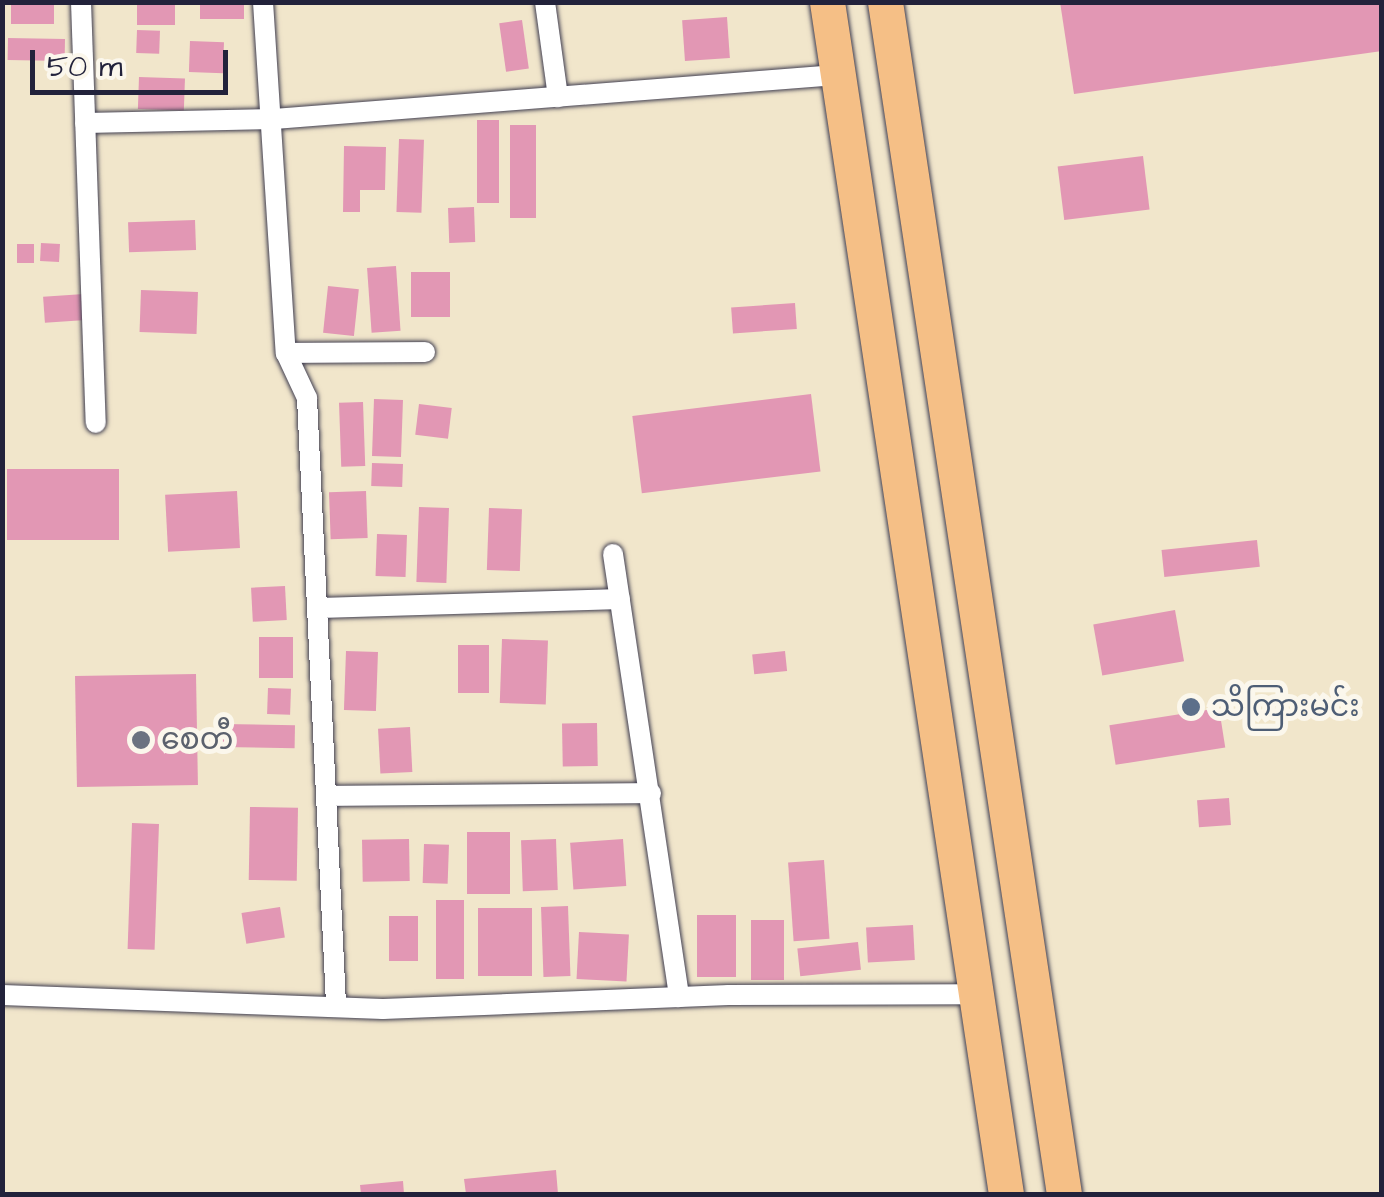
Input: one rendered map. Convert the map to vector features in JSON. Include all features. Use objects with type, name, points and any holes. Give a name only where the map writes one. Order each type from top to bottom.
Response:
[{"type":"highway","points":[[827,2],[1006,1194]]},
{"type":"highway","points":[[884,2],[1064,1194]]},
{"type":"street","points":[[82,2],[96,423]]},
{"type":"street","points":[[263,2],[274,119],[286,353],[307,398],[321,608],[336,1006]]},
{"type":"street","points":[[545,2],[558,96]]},
{"type":"street","points":[[84,123],[274,119],[836,75]]},
{"type":"street","points":[[286,353],[424,352]]},
{"type":"street","points":[[613,554],[680,997]]},
{"type":"street","points":[[321,608],[620,599]]},
{"type":"street","points":[[328,796],[650,793]]},
{"type":"street","points":[[2,995],[336,1006],[976,994]]},
{"type":"building","points":[[200,2],[244,2],[244,19],[200,19]]},
{"type":"building","points":[[1060,2],[1382,2],[1382,51],[1074,94]]},
{"type":"building","points":[[137,3],[175,3],[175,25],[137,25]]},
{"type":"building","points":[[11,4],[54,4],[54,24],[11,24]]},
{"type":"building","points":[[727,17],[730,58],[685,61],[682,20]]},
{"type":"building","points":[[522,20],[529,69],[506,72],[499,23]]},
{"type":"building","points":[[137,30],[160,31],[159,54],[136,53]]},
{"type":"building","points":[[8,38],[65,39],[65,61],[8,60]]},
{"type":"building","points":[[190,41],[224,42],[223,73],[189,72]]},
{"type":"building","points":[[139,77],[185,79],[184,111],[138,109]]},
{"type":"building","points":[[477,120],[499,120],[499,203],[477,203]]},
{"type":"building","points":[[510,125],[536,125],[536,218],[510,218]]},
{"type":"building","points":[[399,139],[424,140],[421,213],[396,212]]},
{"type":"building","points":[[344,146],[386,147],[385,190],[360,190],[360,212],[343,212]]},
{"type":"building","points":[[1143,156],[1150,210],[1064,220],[1058,166]]},
{"type":"building","points":[[474,207],[475,242],[449,243],[448,208]]},
{"type":"building","points":[[195,220],[196,250],[129,252],[128,222]]},
{"type":"building","points":[[41,243],[60,244],[59,262],[40,261]]},
{"type":"building","points":[[17,244],[34,244],[34,263],[17,263]]},
{"type":"building","points":[[396,266],[401,331],[372,333],[367,268]]},
{"type":"building","points":[[411,272],[450,272],[450,317],[411,317]]},
{"type":"building","points":[[328,286],[359,289],[354,336],[323,333]]},
{"type":"building","points":[[141,290],[198,292],[196,334],[140,332]]},
{"type":"building","points":[[84,294],[86,320],[45,323],[43,297]]},
{"type":"building","points":[[795,303],[797,329],[733,333],[731,307]]},
{"type":"building","points":[[811,394],[821,471],[642,493],[632,416]]},
{"type":"building","points":[[374,399],[403,400],[401,457],[372,456]]},
{"type":"building","points":[[363,402],[365,466],[341,467],[339,403]]},
{"type":"building","points":[[419,404],[452,408],[448,439],[415,435]]},
{"type":"building","points":[[372,463],[403,464],[402,487],[371,486]]},
{"type":"building","points":[[7,469],[119,469],[119,540],[7,540]]},
{"type":"building","points":[[237,491],[240,548],[168,552],[165,495]]},
{"type":"building","points":[[366,491],[368,538],[331,539],[329,492]]},
{"type":"building","points":[[419,507],[449,508],[446,583],[416,582]]},
{"type":"building","points":[[489,508],[522,509],[520,571],[487,570]]},
{"type":"building","points":[[377,534],[407,535],[406,577],[376,576]]},
{"type":"building","points":[[1257,540],[1260,567],[1164,577],[1162,550]]},
{"type":"building","points":[[285,586],[287,620],[253,622],[251,588]]},
{"type":"building","points":[[1175,610],[1184,661],[1102,676],[1093,624]]},
{"type":"building","points":[[259,637],[293,637],[293,678],[259,678]]},
{"type":"building","points":[[502,639],[548,641],[546,705],[500,703]]},
{"type":"building","points":[[458,645],[489,645],[489,693],[458,693]]},
{"type":"building","points":[[346,651],[378,652],[376,711],[344,710]]},
{"type":"building","points":[[785,651],[787,671],[754,674],[752,654]]},
{"type":"building","points":[[196,674],[198,785],[77,787],[75,676]]},
{"type":"building","points":[[268,688],[291,689],[290,715],[267,714]]},
{"type":"building","points":[[1219,708],[1225,748],[1116,765],[1109,725]]},
{"type":"building","points":[[597,723],[598,766],[563,767],[562,724]]},
{"type":"building","points":[[222,724],[295,725],[295,748],[222,747]]},
{"type":"building","points":[[410,727],[412,772],[380,774],[378,729]]},
{"type":"building","points":[[1229,798],[1231,825],[1199,827],[1197,800]]},
{"type":"building","points":[[250,807],[298,808],[297,881],[249,880]]},
{"type":"building","points":[[132,823],[159,824],[155,950],[128,949]]},
{"type":"building","points":[[467,832],[510,832],[510,894],[467,894]]},
{"type":"building","points":[[409,839],[410,881],[363,882],[362,840]]},
{"type":"building","points":[[556,839],[558,890],[523,891],[521,840]]},
{"type":"building","points":[[623,839],[626,886],[573,890],[570,843]]},
{"type":"building","points":[[424,844],[449,845],[448,884],[423,883]]},
{"type":"building","points":[[824,860],[830,939],[794,941],[788,863]]},
{"type":"building","points":[[436,900],[464,900],[464,979],[436,979]]},
{"type":"building","points":[[568,906],[570,976],[543,977],[541,907]]},
{"type":"building","points":[[280,907],[285,938],[246,944],[241,913]]},
{"type":"building","points":[[478,908],[532,908],[532,976],[478,976]]},
{"type":"building","points":[[697,915],[736,915],[736,977],[697,977]]},
{"type":"building","points":[[389,916],[418,916],[418,961],[389,961]]},
{"type":"building","points":[[751,920],[784,920],[784,980],[751,980]]},
{"type":"building","points":[[913,925],[915,960],[868,962],[866,927]]},
{"type":"building","points":[[579,932],[629,935],[626,982],[577,979]]},
{"type":"building","points":[[858,942],[861,970],[800,976],[797,948]]},
{"type":"building","points":[[556,1170],[558,1194],[466,1194],[464,1179]]},
{"type":"building","points":[[403,1181],[404,1194],[361,1194],[360,1185]]},
{"type":"place","name":"သိကြားမင်း","points":[[1191,707]]},
{"type":"place","name":"စေတီ","points":[[141,740]]}]
